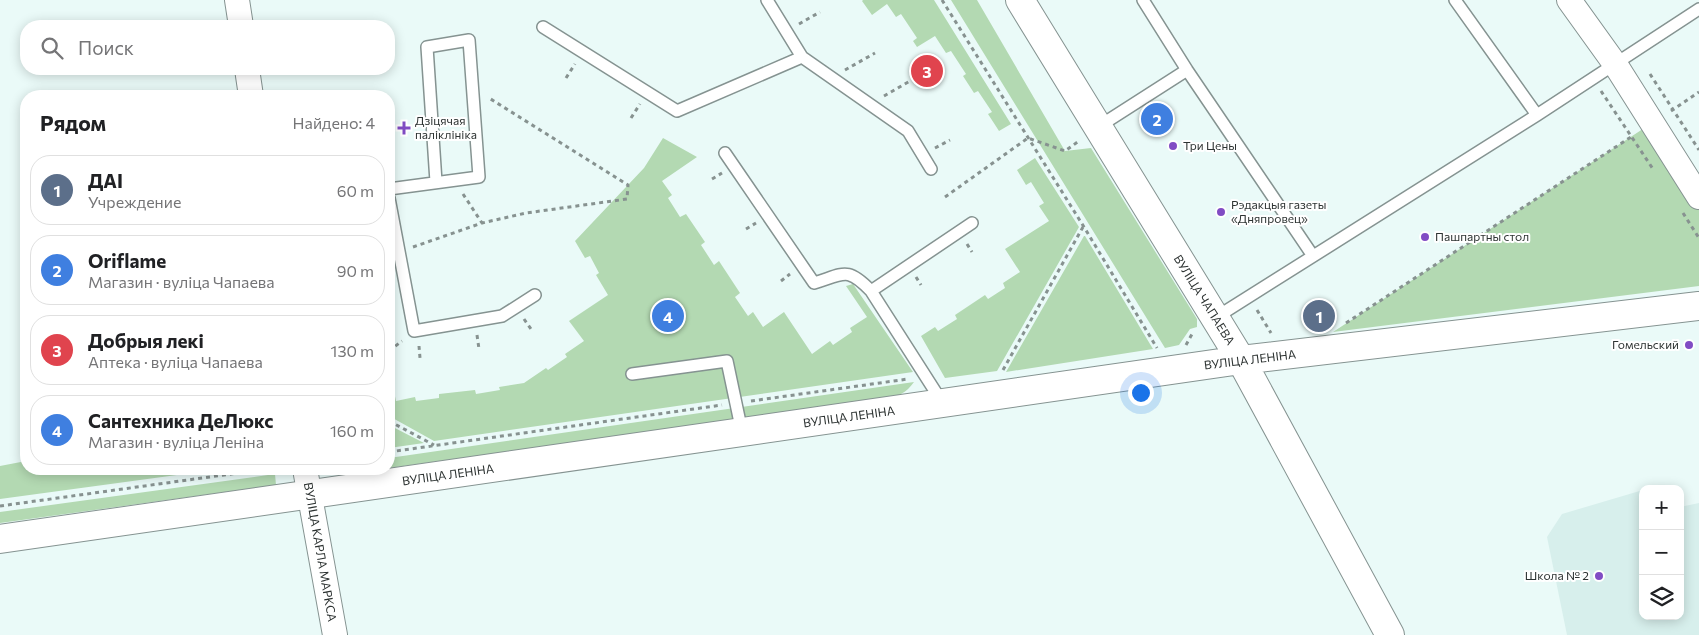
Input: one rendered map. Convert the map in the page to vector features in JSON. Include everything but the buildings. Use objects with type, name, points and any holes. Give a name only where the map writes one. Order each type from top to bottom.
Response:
[{"type":"street","points":[[237,0],[240,20]]},
{"type":"street","name":"ВУЛІЦА ЧАПАЕВА","points":[[1020,0],[1241,360],[1390,635]]},
{"type":"street","points":[[1568,0],[1615,64],[1652,123],[1689,202]]},
{"type":"street","points":[[248,75],[250,90]]},
{"type":"street","name":"ВУЛІЦА ЛЕНІНА","points":[[0,540],[1241,360],[1699,306]]},
{"type":"street","name":"ВУЛІЦА КАРЛА МАРКСА","points":[[306,475],[335,635]]},
{"type":"lane","points":[[767,0],[802,58],[908,131],[931,169]]},
{"type":"lane","points":[[1143,0],[1187,70],[1313,256]]},
{"type":"lane","points":[[1455,0],[1537,116]]},
{"type":"lane","points":[[1215,318],[1537,116],[1699,9]]},
{"type":"lane","points":[[543,27],[677,111],[802,58]]},
{"type":"lane","points":[[395,188],[479,177],[469,40],[427,47],[436,182]]},
{"type":"lane","points":[[1098,127],[1187,70]]},
{"type":"lane","points":[[725,153],[814,283],[846,273],[858,277],[871,291],[943,403]]},
{"type":"lane","points":[[871,291],[972,223]]},
{"type":"lane","points":[[395,230],[414,331],[502,316],[534,295]]},
{"type":"lane","points":[[632,374],[727,361],[742,432]]},
{"type":"path","points":[[942,0],[1084,227],[1160,353]]},
{"type":"path","points":[[786,32],[820,12]]},
{"type":"path","points":[[831,78],[875,53]]},
{"type":"path","points":[[1593,79],[1658,176]]},
{"type":"path","points":[[869,104],[910,81]]},
{"type":"path","points":[[399,251],[482,224],[526,213],[627,199],[628,185],[472,86]]},
{"type":"path","points":[[1342,326],[1699,92]]},
{"type":"path","points":[[1028,138],[1066,151],[1098,127]]},
{"type":"path","points":[[945,197],[1028,138]]},
{"type":"path","points":[[455,180],[482,224]]},
{"type":"path","points":[[1689,202],[1699,238]]},
{"type":"path","points":[[999,377],[1084,227]]},
{"type":"path","points":[[1183,349],[1192,334]]},
{"type":"path","points":[[395,451],[926,376]]},
{"type":"path","points":[[395,424],[435,445]]},
{"type":"path","points":[[0,506],[224,475]]},
{"type":"shaded area","name":"Школа № 2","points":[[1639,491],[1639,620],[1684,620],[1684,506],[1699,503],[1699,635],[1567,635],[1547,537],[1562,514]]},
{"type":"green space","points":[[863,0],[934,0],[1011,124],[999,131],[988,114],[992,112],[978,91],[974,93],[963,76],[966,74],[951,51],[946,53],[935,36],[917,47],[913,41],[917,38],[901,14],[896,17],[887,4],[872,15]]},
{"type":"green space","points":[[951,0],[977,0],[1065,151],[1091,148],[1197,319],[1197,327],[1190,329],[1179,345],[1165,348]]},
{"type":"green space","points":[[1652,123],[1699,197],[1699,286],[1333,332]]},
{"type":"green space","points":[[663,138],[697,157],[662,181],[672,195],[668,198],[680,217],[686,214],[705,242],[701,245],[714,265],[719,261],[740,293],[735,297],[748,316],[753,312],[763,327],[784,312],[812,354],[830,341],[833,345],[852,332],[850,328],[867,317],[846,286],[853,284],[913,372],[434,441],[395,419],[395,396],[396,401],[415,397],[416,401],[439,398],[439,394],[475,390],[476,394],[500,390],[499,387],[524,383],[567,357],[565,354],[584,341],[569,321],[608,295],[596,275],[599,273],[590,256],[585,258],[575,241],[644,168]]},
{"type":"green space","points":[[1035,158],[1079,227],[997,371],[945,378],[921,336],[935,327],[938,331],[957,319],[955,315],[985,295],[988,299],[1005,288],[1003,283],[1020,272],[1005,249],[1049,221],[1039,206],[1044,203],[1031,182],[1026,185],[1017,170]]},
{"type":"green space","points":[[1084,236],[1153,349],[1006,372]]},
{"type":"green space","points":[[914,382],[902,393],[886,399],[395,467],[395,457]]},
{"type":"green space","points":[[395,428],[424,443],[395,447]]},
{"type":"green space","points":[[20,462],[20,475],[177,475],[0,499],[0,466]]},
{"type":"green space","points":[[275,475],[276,485],[0,523],[0,512]]},
{"type":"place","name":"Добрыя лекі","points":[[927,71]]},
{"type":"place","name":"Oriflame","points":[[1157,119]]},
{"type":"place","name":"Дзіцячая паліклініка","points":[[404,128]]},
{"type":"place","name":"Три Цены","points":[[1173,146]]},
{"type":"place","name":"Рэдакцыя газеты «Дняпровец»","points":[[1221,212]]},
{"type":"place","name":"Пашпартны стол","points":[[1425,237]]},
{"type":"place","name":"Сантехника ДеЛюкс","points":[[668,316]]},
{"type":"place","name":"ДАІ","points":[[1319,316]]},
{"type":"place","name":"Гомельский","points":[[1689,345]]},
{"type":"place","name":"Школа № 2","points":[[1599,576]]}]
